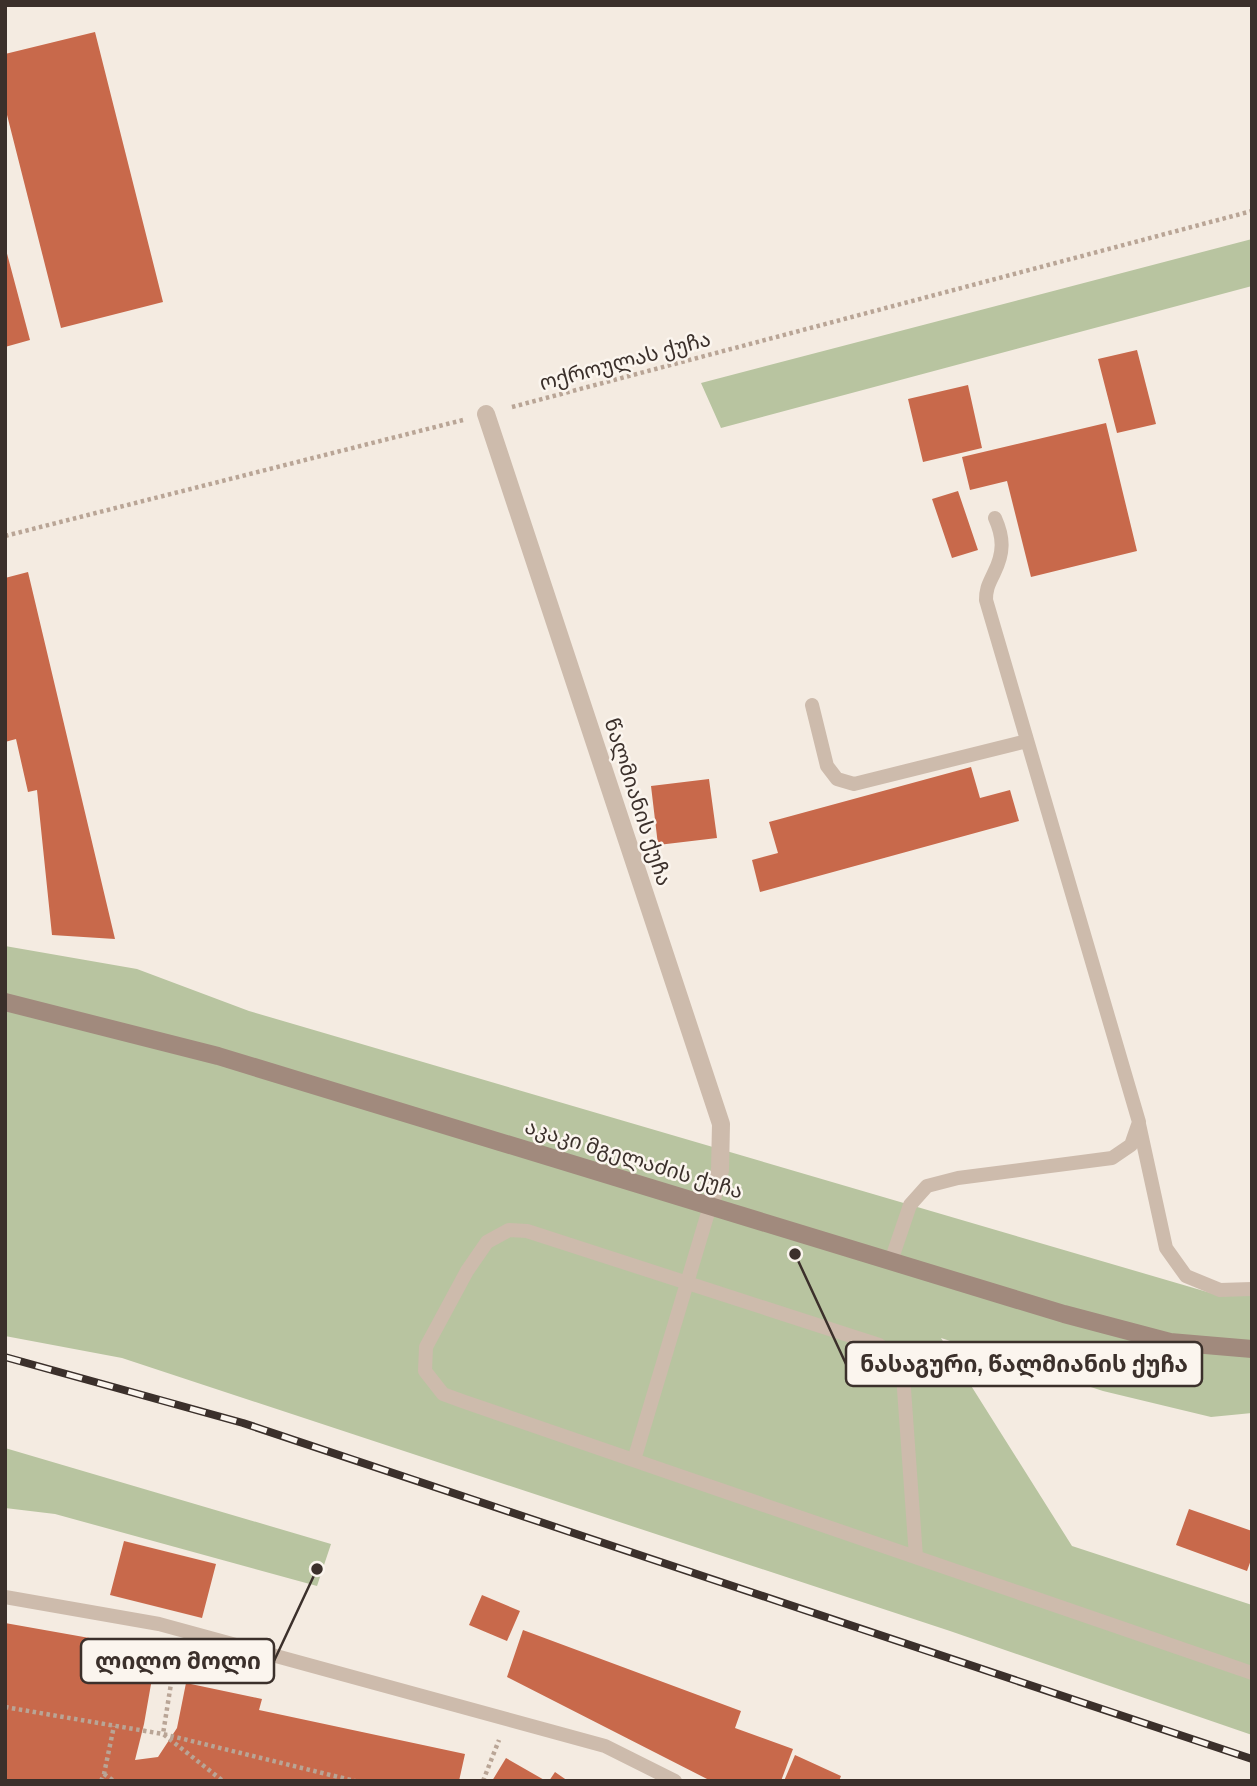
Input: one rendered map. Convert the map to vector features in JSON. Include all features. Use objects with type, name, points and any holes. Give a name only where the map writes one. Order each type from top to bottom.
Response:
[{"type":"street","name":"წალმიანის ქუჩა","points":[[486,414],[721,1124],[720,1170],[710,1206]]},
{"type":"street","name":"აკაკი მგელაძის ქუჩა","points":[[5,1002],[218,1056],[1064,1314],[1170,1342],[1252,1349]]},
{"type":"lane","points":[[995,517],[1002,533],[1002,554],[986,586],[986,600],[1139,1122],[1166,1248],[1185,1276],[1220,1290],[1252,1289]]},
{"type":"lane","points":[[812,705],[828,766],[836,779],[854,784],[1027,741]]},
{"type":"lane","points":[[891,1261],[910,1205],[927,1186],[958,1178],[1112,1158],[1131,1145],[1139,1122]]},
{"type":"lane","points":[[634,1460],[710,1206]]},
{"type":"lane","points":[[916,1557],[902,1375],[897,1357],[879,1345],[527,1231],[509,1230],[487,1242],[467,1271],[426,1347],[425,1371],[443,1394],[1252,1673]]},
{"type":"lane","points":[[5,1597],[159,1624],[507,1719],[605,1746],[676,1781]]},
{"type":"path","name":"ოქროულას ქუჩა","points":[[5,537],[486,414],[1252,211]]},
{"type":"path","points":[[163,1734],[180,1630]]},
{"type":"path","points":[[5,1707],[163,1734],[351,1780]]},
{"type":"path","points":[[483,1781],[507,1719]]},
{"type":"path","points":[[102,1781],[114,1726]]},
{"type":"path","points":[[163,1734],[223,1781]]},
{"type":"path","points":[[104,1774],[114,1781]]},
{"type":"green space","points":[[1252,239],[1252,286],[721,428],[701,383]]},
{"type":"green space","points":[[5,946],[137,969],[249,1011],[1221,1296],[1252,1294],[1252,1413],[1211,1417],[1103,1391],[941,1338],[1072,1546],[1252,1605],[1252,1735],[950,1631],[122,1358],[5,1336]]},
{"type":"green space","points":[[5,1448],[331,1544],[317,1586],[55,1514],[5,1508]]},
{"type":"building","points":[[95,32],[163,302],[61,328],[5,107],[5,54]]},
{"type":"building","points":[[5,246],[30,340],[5,347]]},
{"type":"building","points":[[1137,350],[1156,424],[1117,433],[1098,359]]},
{"type":"building","points":[[968,385],[982,448],[923,462],[908,399]]},
{"type":"building","points":[[1106,423],[1137,551],[1031,577],[1007,481],[970,490],[962,457]]},
{"type":"building","points":[[958,491],[978,550],[952,558],[932,499]]},
{"type":"building","points":[[28,572],[115,939],[52,935],[37,790],[28,792],[16,739],[5,742],[5,578]]},
{"type":"building","points":[[971,767],[980,798],[1010,790],[1019,821],[760,892],[752,860],[778,853],[769,822]]},
{"type":"building","points":[[709,779],[717,838],[658,845],[651,786]]},
{"type":"building","points":[[1189,1509],[1252,1531],[1252,1557],[1247,1571],[1176,1545]]},
{"type":"building","points":[[124,1541],[216,1564],[202,1618],[110,1595]]},
{"type":"building","points":[[482,1595],[520,1611],[507,1641],[469,1625]]},
{"type":"building","points":[[5,1623],[157,1650],[135,1760],[158,1757],[177,1728],[186,1683],[262,1699],[259,1710],[465,1754],[459,1781],[5,1781]]},
{"type":"building","points":[[523,1630],[741,1711],[735,1728],[793,1749],[781,1781],[711,1781],[507,1677]]},
{"type":"building","points":[[795,1755],[841,1776],[839,1781],[784,1781]]},
{"type":"building","points":[[506,1758],[546,1781],[492,1781]]},
{"type":"building","points":[[555,1772],[568,1781],[549,1781]]},
{"type":"railway","points":[[5,1357],[243,1423],[1252,1759]]},
{"type":"place","name":"ნასაგური, წალმიანის ქუჩა","points":[[795,1254]]},
{"type":"place","name":"ლილო მოლი","points":[[317,1569]]}]
